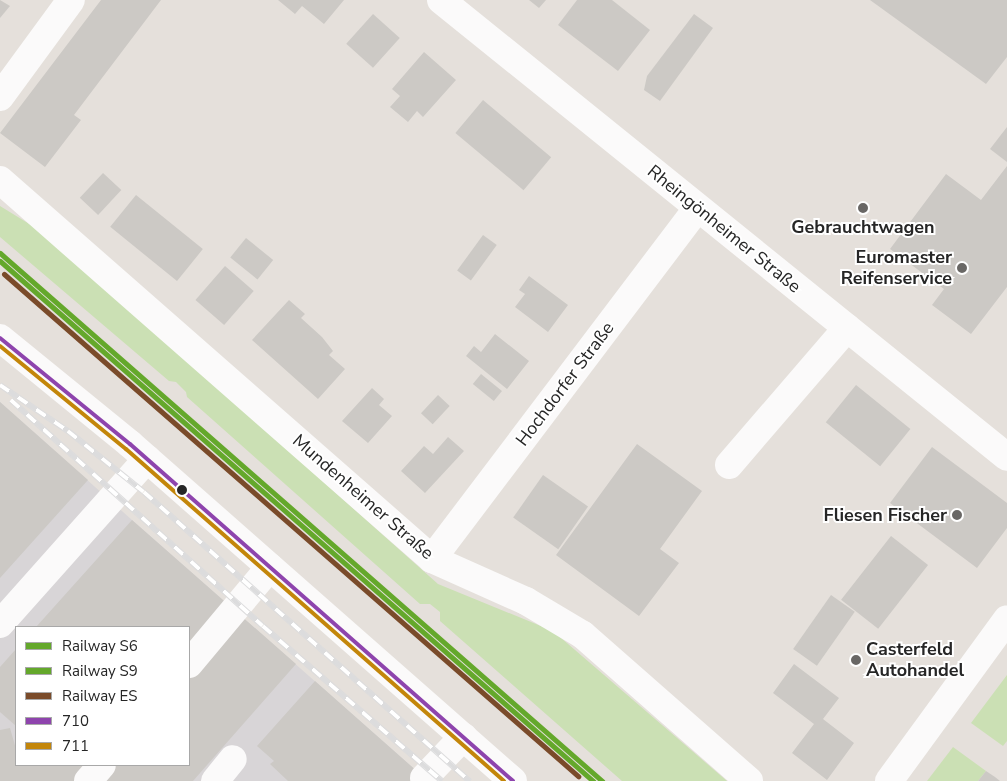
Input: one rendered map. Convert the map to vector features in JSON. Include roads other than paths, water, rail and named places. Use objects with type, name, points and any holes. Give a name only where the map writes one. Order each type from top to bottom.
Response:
[{"type":"street","points":[[0,97],[71,0]]},
{"type":"street","name":"Rheingönheimer Straße","points":[[441,0],[697,209],[1007,457]]},
{"type":"street","name":"Mundenheimer Straße","points":[[0,180],[432,559],[526,601],[583,635],[749,781]]},
{"type":"street","name":"Hochdorfer Straße","points":[[432,559],[697,209]]},
{"type":"street","points":[[729,465],[847,328]]},
{"type":"street","points":[[0,338],[147,459],[513,781]]},
{"type":"street","points":[[0,624],[147,459]]},
{"type":"street","points":[[190,663],[270,567]]},
{"type":"street","points":[[889,781],[1007,619]]},
{"type":"street","points":[[424,778],[463,737]]},
{"type":"street","points":[[214,781],[233,759]]},
{"type":"street","points":[[88,781],[101,766]]},
{"type":"railway","points":[[0,385],[68,431],[144,492],[470,781]]},
{"type":"railway","points":[[11,400],[263,626],[442,781]]},
{"type":"rail line","name":"S6","points":[[0,253],[602,781]]},
{"type":"rail line","name":"S9","points":[[0,261],[593,781]]},
{"type":"rail line","name":"ES","points":[[4,274],[578,776]]},
{"type":"place","name":"Gebrauchtwagen","points":[[863,208]]},
{"type":"place","name":"Euromaster Reifenservice","points":[[962,268]]},
{"type":"place","name":"Fliesen Fischer","points":[[957,515]]},
{"type":"place","name":"Casterfeld Autohandel","points":[[856,660]]}]
